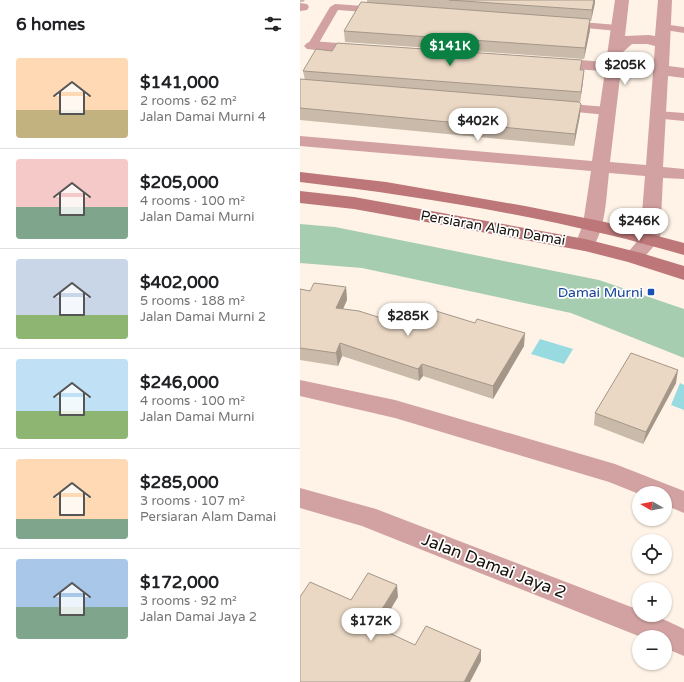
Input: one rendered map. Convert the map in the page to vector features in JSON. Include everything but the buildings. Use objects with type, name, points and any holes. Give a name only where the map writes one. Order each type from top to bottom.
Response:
[{"type":"street","points":[[585,245],[594,224],[622,0]]},
{"type":"street","points":[[634,257],[650,239],[665,0]]},
{"type":"street","points":[[615,51],[628,40],[649,39],[662,44]]},
{"type":"street","points":[[312,46],[376,51]]},
{"type":"street","points":[[542,62],[613,67]]},
{"type":"street","points":[[660,70],[684,73]]},
{"type":"street","points":[[300,141],[600,168],[684,174]]},
{"type":"street","name":"Persiaran Alam Damai","points":[[300,177],[366,184],[535,212],[594,224],[684,249]]},
{"type":"street","name":"Persiaran Alam Damai","points":[[300,197],[362,204],[585,245],[634,257],[684,273]]},
{"type":"street","points":[[300,388],[395,409],[615,474],[646,486]]},
{"type":"street","points":[[672,497],[684,502]]},
{"type":"street","name":"Jalan Damai Jaya 2","points":[[300,498],[367,517],[652,628],[684,643]]},
{"type":"lane","points":[[312,46],[335,7],[390,10]]},
{"type":"lane","points":[[555,22],[618,28]]},
{"type":"lane","points":[[663,27],[684,30]]},
{"type":"lane","points":[[544,106],[607,111]]},
{"type":"lane","points":[[657,115],[684,117]]},
{"type":"green space","points":[[300,224],[335,227],[599,280],[684,309],[684,358],[571,313],[362,268],[300,263]]},
{"type":"water","points":[[540,339],[573,349],[564,364],[531,354]]},
{"type":"water","points":[[680,383],[684,385],[684,410],[671,405]]},
{"type":"place","name":"Damai Murni","points":[[651,292]]}]
